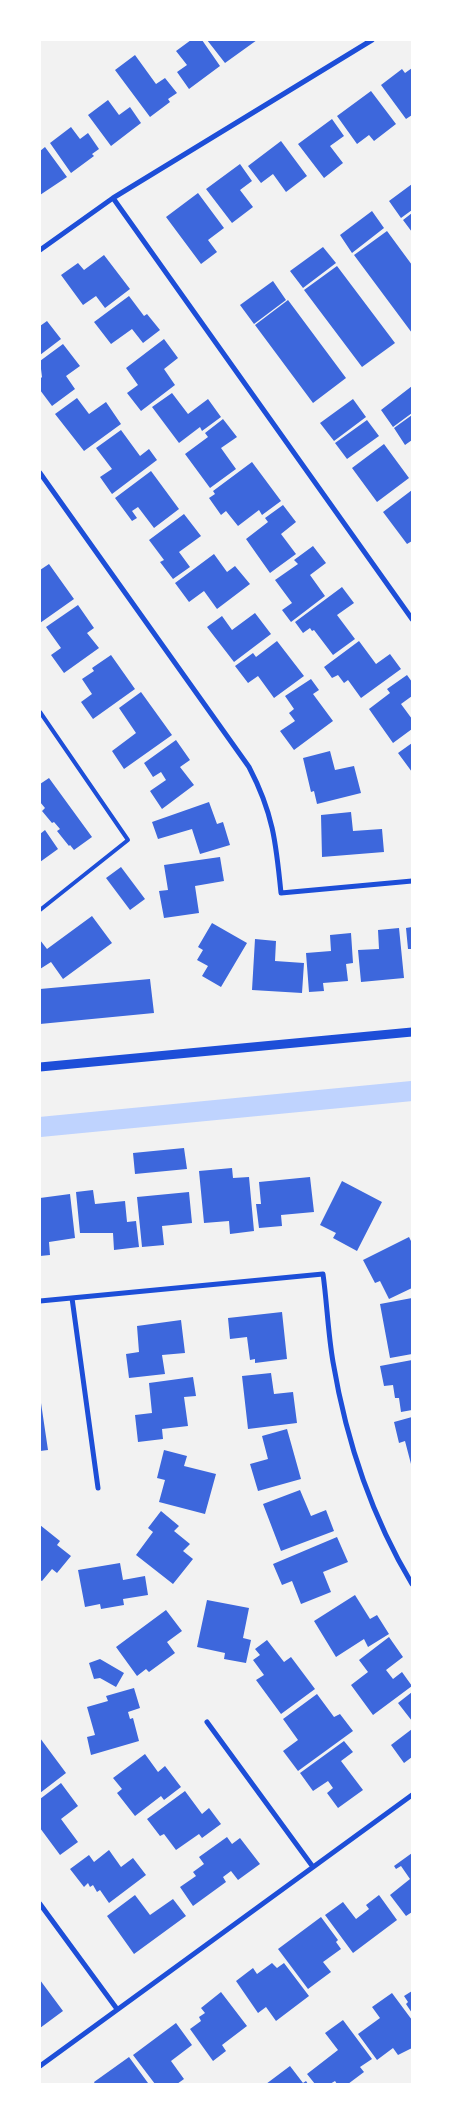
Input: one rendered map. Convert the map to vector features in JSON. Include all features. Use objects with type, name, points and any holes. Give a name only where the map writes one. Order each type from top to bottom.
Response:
[{"type":"street","points":[[360,40],[364,46]]},
{"type":"street","points":[[40,250],[112,198],[372,40]]},
{"type":"street","points":[[112,198],[412,618]]},
{"type":"street","points":[[40,473],[250,767],[262,791],[272,820],[281,893],[412,880]]},
{"type":"street","points":[[40,1067],[412,1032]]},
{"type":"street","points":[[40,1301],[323,1274],[333,1361],[344,1417],[360,1472],[382,1525],[412,1584]]},
{"type":"street","points":[[72,1298],[98,1488]]},
{"type":"street","points":[[207,1722],[313,1867]]},
{"type":"street","points":[[40,2066],[412,1795]]},
{"type":"street","points":[[40,1904],[117,2009]]},
{"type":"lane","points":[[40,712],[128,840],[40,910]]},
{"type":"building","points":[[191,40],[202,40],[220,66],[189,89],[177,72],[187,65],[176,51]]},
{"type":"building","points":[[207,40],[257,40],[225,63]]},
{"type":"building","points":[[135,55],[156,84],[165,78],[177,93],[168,99],[170,102],[150,117],[115,70]]},
{"type":"building","points":[[412,68],[412,115],[406,119],[381,85],[402,69],[405,73]]},
{"type":"building","points":[[371,91],[396,124],[374,141],[369,135],[357,144],[337,116]]},
{"type":"building","points":[[108,100],[119,115],[130,107],[141,123],[111,146],[88,115]]},
{"type":"building","points":[[332,119],[344,136],[330,146],[343,163],[324,178],[298,144]]},
{"type":"building","points":[[71,127],[80,139],[88,133],[99,149],[92,154],[94,156],[71,173],[50,143]]},
{"type":"building","points":[[281,141],[307,176],[286,192],[273,174],[261,183],[248,166]]},
{"type":"building","points":[[45,147],[67,177],[40,195],[40,151]]},
{"type":"building","points":[[240,164],[252,181],[240,190],[253,207],[232,223],[206,189]]},
{"type":"building","points":[[412,184],[412,210],[401,218],[389,201]]},
{"type":"building","points":[[198,193],[224,228],[208,240],[217,252],[201,264],[166,217]]},
{"type":"building","points":[[372,211],[384,228],[352,253],[340,235]]},
{"type":"building","points":[[412,213],[412,232],[403,220]]},
{"type":"building","points":[[387,231],[412,265],[412,333],[354,255]]},
{"type":"building","points":[[323,247],[336,263],[303,288],[290,271]]},
{"type":"building","points":[[104,255],[130,289],[105,308],[96,296],[83,305],[61,275],[78,263],[84,270]]},
{"type":"building","points":[[337,266],[395,343],[362,367],[304,290]]},
{"type":"building","points":[[273,281],[286,300],[254,324],[240,305]]},
{"type":"building","points":[[129,296],[144,316],[147,314],[160,330],[143,343],[132,329],[111,344],[94,322]]},
{"type":"building","points":[[288,300],[346,378],[313,403],[255,325]]},
{"type":"building","points":[[47,321],[61,339],[40,355],[40,326]]},
{"type":"building","points":[[164,339],[178,358],[164,369],[175,385],[141,411],[127,393],[138,385],[126,368]]},
{"type":"building","points":[[63,344],[80,366],[66,376],[75,389],[52,406],[40,390],[40,379],[42,377],[40,361]]},
{"type":"building","points":[[412,386],[412,413],[393,427],[381,410]]},
{"type":"building","points":[[172,393],[188,414],[208,399],[221,417],[202,431],[200,427],[179,443],[152,407]]},
{"type":"building","points":[[77,398],[89,414],[106,402],[121,424],[84,451],[55,414]]},
{"type":"building","points":[[353,399],[366,417],[334,441],[320,423]]},
{"type":"building","points":[[412,415],[412,440],[405,445],[394,428]]},
{"type":"building","points":[[223,419],[237,437],[221,448],[236,469],[210,488],[185,454],[208,437],[205,433]]},
{"type":"building","points":[[367,420],[379,436],[347,459],[335,443]]},
{"type":"building","points":[[121,430],[140,456],[149,449],[157,460],[112,494],[100,477],[112,469],[96,448]]},
{"type":"building","points":[[384,444],[409,478],[377,502],[352,468]]},
{"type":"building","points":[[252,462],[281,501],[262,515],[259,510],[238,526],[226,511],[221,515],[209,498],[215,494],[213,491]]},
{"type":"building","points":[[151,471],[179,509],[154,528],[138,507],[132,511],[137,518],[132,521],[115,498]]},
{"type":"building","points":[[412,490],[412,541],[407,544],[383,512]]},
{"type":"building","points":[[283,505],[296,522],[281,534],[296,554],[270,573],[246,539],[268,522],[265,518]]},
{"type":"building","points":[[184,514],[201,536],[179,552],[190,567],[173,579],[160,562],[164,560],[149,540]]},
{"type":"building","points":[[313,546],[326,563],[310,575],[325,596],[291,622],[282,610],[292,603],[275,580],[298,564],[294,560]]},
{"type":"building","points":[[214,554],[227,572],[235,566],[250,584],[217,609],[204,591],[189,602],[175,583]]},
{"type":"building","points":[[49,564],[74,599],[40,623],[40,570]]},
{"type":"building","points":[[342,587],[354,603],[337,615],[355,639],[333,655],[314,630],[312,631],[310,628],[303,633],[295,622]]},
{"type":"building","points":[[78,605],[94,628],[87,633],[99,648],[64,673],[51,655],[61,648],[46,627]]},
{"type":"building","points":[[255,613],[271,634],[234,662],[207,627],[222,616],[232,630]]},
{"type":"building","points":[[277,641],[304,676],[274,698],[258,676],[248,683],[235,666],[253,653],[256,657]]},
{"type":"building","points":[[359,641],[376,664],[390,654],[401,669],[361,698],[348,680],[344,683],[338,675],[332,678],[324,667]]},
{"type":"building","points":[[111,655],[135,689],[93,719],[81,702],[92,694],[82,679],[94,671],[92,668]]},
{"type":"building","points":[[407,675],[412,682],[412,696],[401,704],[412,719],[412,729],[393,743],[369,709],[390,693],[387,689]]},
{"type":"building","points":[[311,679],[319,690],[313,694],[333,721],[294,750],[280,731],[295,721],[289,713],[294,709],[285,696]]},
{"type":"building","points":[[141,692],[172,735],[124,769],[112,751],[136,733],[119,708]]},
{"type":"building","points":[[176,740],[190,760],[180,767],[194,785],[162,809],[150,791],[166,780],[161,772],[153,777],[144,763]]},
{"type":"building","points":[[412,743],[412,772],[398,753]]},
{"type":"building","points":[[330,751],[335,770],[354,766],[361,793],[317,804],[314,791],[311,792],[303,758]]},
{"type":"building","points":[[49,778],[92,837],[74,850],[57,831],[60,829],[42,811],[45,808],[40,802],[40,784]]},
{"type":"building","points":[[209,802],[217,824],[223,822],[230,845],[200,854],[192,829],[158,839],[152,822]]},
{"type":"building","points":[[351,812],[353,831],[382,829],[384,852],[322,857],[321,815]]},
{"type":"building","points":[[45,830],[58,849],[40,862],[40,834]]},
{"type":"building","points":[[220,857],[224,881],[195,886],[199,913],[164,918],[159,891],[168,890],[164,865]]},
{"type":"building","points":[[121,867],[145,899],[130,910],[106,878]]},
{"type":"building","points":[[92,916],[112,943],[63,979],[51,962],[40,969],[40,940],[47,949]]},
{"type":"building","points":[[212,923],[247,943],[221,987],[202,976],[208,966],[197,960],[203,950],[198,947]]},
{"type":"building","points":[[412,927],[412,949],[408,949],[406,928]]},
{"type":"building","points":[[399,928],[404,978],[361,982],[358,950],[379,949],[378,930]]},
{"type":"building","points":[[351,933],[353,963],[346,964],[348,981],[323,983],[324,991],[309,992],[306,953],[331,951],[330,935]]},
{"type":"building","points":[[255,939],[276,941],[275,961],[304,963],[302,993],[252,990]]},
{"type":"building","points":[[150,979],[154,1013],[40,1024],[40,989]]},
{"type":"building","points":[[184,1148],[187,1169],[135,1174],[133,1153]]},
{"type":"building","points":[[232,1168],[233,1178],[249,1177],[254,1231],[230,1234],[229,1221],[204,1223],[199,1171]]},
{"type":"building","points":[[310,1177],[314,1212],[281,1215],[282,1226],[259,1228],[256,1204],[261,1204],[259,1182]]},
{"type":"building","points":[[342,1181],[382,1202],[357,1251],[333,1238],[336,1233],[320,1225]]},
{"type":"building","points":[[93,1190],[95,1204],[125,1201],[127,1222],[136,1221],[139,1247],[114,1250],[113,1233],[80,1233],[76,1192]]},
{"type":"building","points":[[189,1192],[192,1223],[162,1226],[164,1245],[142,1247],[137,1197]]},
{"type":"building","points":[[70,1194],[75,1238],[49,1242],[50,1255],[40,1256],[40,1198]]},
{"type":"building","points":[[409,1237],[412,1243],[412,1288],[389,1299],[380,1281],[375,1283],[363,1260]]},
{"type":"building","points":[[412,1298],[412,1354],[390,1358],[380,1304]]},
{"type":"building","points":[[282,1312],[287,1359],[255,1363],[255,1359],[250,1360],[247,1337],[230,1339],[228,1318]]},
{"type":"building","points":[[181,1320],[185,1353],[162,1355],[165,1374],[129,1378],[126,1354],[139,1352],[137,1326]]},
{"type":"building","points":[[412,1360],[412,1410],[401,1412],[399,1398],[395,1398],[393,1385],[384,1386],[380,1366]]},
{"type":"building","points":[[271,1373],[274,1394],[293,1392],[297,1423],[248,1429],[242,1376]]},
{"type":"building","points":[[193,1377],[196,1396],[184,1397],[188,1426],[162,1429],[163,1439],[138,1442],[135,1415],[152,1413],[149,1383]]},
{"type":"building","points":[[40,1404],[48,1450],[40,1451]]},
{"type":"building","points":[[412,1417],[411,1464],[405,1441],[399,1443],[394,1422]]},
{"type":"building","points":[[287,1429],[301,1479],[258,1491],[250,1464],[268,1459],[262,1436]]},
{"type":"building","points":[[164,1450],[187,1456],[184,1466],[216,1474],[205,1514],[159,1502],[165,1480],[157,1478]]},
{"type":"building","points":[[300,1490],[311,1516],[326,1510],[334,1531],[281,1551],[263,1504]]},
{"type":"building","points":[[161,1511],[179,1526],[174,1531],[190,1544],[183,1551],[193,1559],[173,1584],[136,1555],[153,1532],[148,1528]]},
{"type":"building","points":[[40,1525],[60,1541],[57,1545],[71,1556],[57,1573],[52,1569],[42,1581],[40,1580]]},
{"type":"building","points":[[337,1537],[348,1562],[323,1572],[331,1592],[301,1604],[292,1581],[282,1585],[273,1564]]},
{"type":"building","points":[[120,1563],[123,1580],[145,1576],[148,1595],[123,1599],[124,1605],[101,1609],[100,1604],[85,1607],[78,1570]]},
{"type":"building","points":[[355,1595],[370,1619],[377,1615],[389,1634],[368,1647],[364,1639],[336,1657],[314,1621]]},
{"type":"building","points":[[207,1600],[249,1608],[243,1638],[251,1640],[246,1663],[224,1659],[225,1653],[197,1647]]},
{"type":"building","points":[[166,1610],[182,1631],[167,1642],[175,1653],[149,1672],[146,1669],[137,1676],[116,1647]]},
{"type":"building","points":[[389,1637],[403,1657],[386,1670],[393,1679],[402,1672],[412,1686],[373,1715],[351,1685],[368,1672],[359,1660]]},
{"type":"building","points":[[267,1640],[284,1662],[291,1657],[315,1689],[281,1714],[256,1680],[264,1675],[253,1660],[260,1655],[255,1649]]},
{"type":"building","points":[[100,1659],[124,1673],[116,1687],[100,1678],[94,1679],[89,1663]]},
{"type":"building","points":[[134,1688],[140,1708],[128,1712],[130,1719],[133,1718],[139,1741],[91,1755],[87,1737],[95,1735],[87,1707],[108,1701],[106,1696]]},
{"type":"building","points":[[412,1692],[412,1721],[398,1703]]},
{"type":"building","points":[[317,1694],[334,1717],[340,1714],[353,1731],[298,1771],[283,1751],[298,1740],[283,1719]]},
{"type":"building","points":[[412,1729],[412,1757],[404,1763],[391,1745]]},
{"type":"building","points":[[40,1738],[66,1773],[40,1793]]},
{"type":"building","points":[[344,1741],[353,1752],[341,1761],[363,1790],[338,1808],[327,1793],[333,1788],[328,1781],[313,1791],[300,1773]]},
{"type":"building","points":[[145,1754],[158,1772],[165,1766],[181,1787],[164,1800],[161,1796],[135,1816],[117,1793],[122,1789],[113,1778]]},
{"type":"building","points":[[61,1783],[78,1806],[61,1819],[78,1842],[60,1855],[40,1828],[40,1799]]},
{"type":"building","points":[[185,1791],[202,1814],[209,1808],[221,1824],[202,1838],[199,1834],[176,1850],[164,1834],[160,1836],[147,1819]]},
{"type":"building","points":[[227,1837],[232,1844],[240,1838],[260,1864],[238,1880],[231,1871],[223,1877],[226,1882],[193,1906],[180,1887],[196,1876],[193,1872],[204,1864],[199,1857]]},
{"type":"building","points":[[109,1850],[121,1867],[133,1858],[146,1875],[109,1903],[100,1890],[97,1892],[93,1885],[90,1887],[88,1883],[84,1887],[70,1869],[89,1855],[94,1862]]},
{"type":"building","points":[[412,1853],[412,1912],[406,1916],[390,1895],[410,1879],[401,1866],[396,1869],[394,1866]]},
{"type":"building","points":[[135,1895],[150,1915],[173,1899],[186,1916],[134,1954],[107,1916]]},
{"type":"building","points":[[379,1895],[397,1920],[353,1953],[325,1915],[343,1902],[356,1919],[369,1909],[366,1905]]},
{"type":"building","points":[[321,1917],[338,1940],[336,1942],[341,1949],[323,1962],[331,1972],[308,1989],[278,1949]]},
{"type":"building","points":[[272,1963],[277,1968],[284,1963],[309,1996],[276,2021],[266,2007],[258,2013],[236,1981],[253,1968],[257,1974]]},
{"type":"building","points":[[40,1980],[63,2011],[40,2028]]},
{"type":"building","points":[[412,1991],[412,2013],[406,2004],[408,2002],[404,1996]]},
{"type":"building","points":[[221,1992],[247,2026],[222,2045],[226,2051],[213,2061],[190,2029],[201,2021],[199,2017],[205,2013],[201,2008]]},
{"type":"building","points":[[392,1993],[412,2020],[412,2048],[398,2055],[393,2048],[377,2060],[358,2034],[380,2018],[372,2007]]},
{"type":"building","points":[[343,2020],[372,2059],[360,2067],[364,2072],[348,2084],[337,2084],[335,2081],[330,2084],[315,2084],[307,2074],[338,2050],[325,2033]]},
{"type":"building","points":[[176,2023],[192,2045],[171,2061],[184,2079],[177,2084],[155,2084],[133,2055]]},
{"type":"building","points":[[129,2057],[148,2083],[95,2084],[94,2082]]},
{"type":"building","points":[[290,2066],[303,2083],[306,2081],[308,2084],[266,2084]]},
{"type":"waterway","points":[[40,1127],[412,1091]]}]
